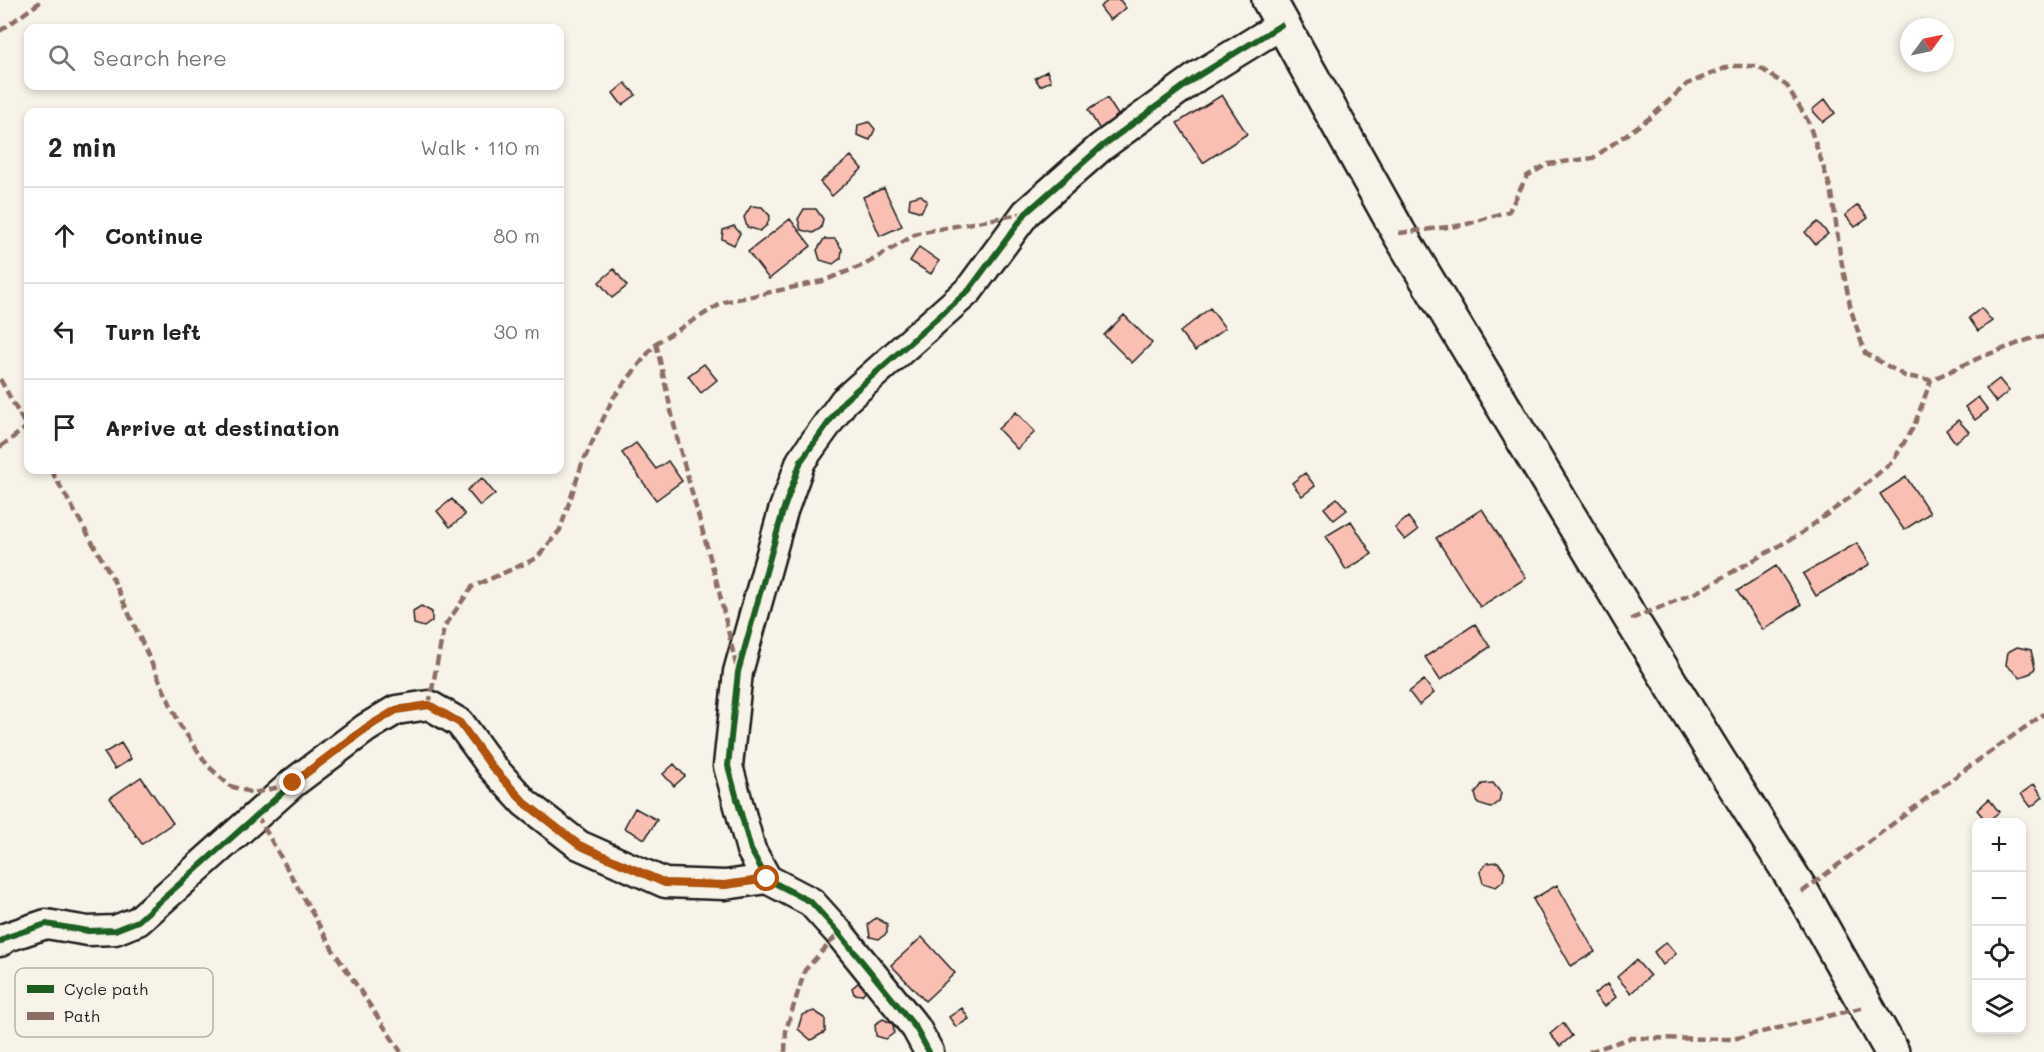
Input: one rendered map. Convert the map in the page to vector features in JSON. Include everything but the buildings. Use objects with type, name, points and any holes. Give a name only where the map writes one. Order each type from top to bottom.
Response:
[{"type":"main road","points":[[1275,12],[1405,243],[1637,629],[1802,892],[1892,1052]]},
{"type":"street","points":[[929,1052],[916,1028],[811,902],[767,879],[751,850],[728,766],[738,672],[783,511],[801,461],[844,401],[969,290],[1026,213],[1101,147],[1198,76],[1275,12]]},
{"type":"street","points":[[0,942],[7,937],[46,924],[88,931],[115,930],[138,921],[293,783],[366,728],[396,710],[429,705],[460,723],[492,767],[525,803],[579,845],[665,883],[725,885],[767,879]]},
{"type":"marked path","points":[[0,31],[43,0]]},
{"type":"marked path","points":[[1399,233],[1464,225],[1509,211],[1527,176],[1548,164],[1593,158],[1651,117],[1687,84],[1730,66],[1757,66],[1787,86],[1808,121],[1832,193],[1840,254],[1851,310],[1865,353],[1905,376],[1931,380],[1981,357],[2033,338],[2044,337]]},
{"type":"marked path","points":[[429,705],[444,627],[472,587],[537,558],[560,530],[582,464],[613,398],[656,343],[724,302],[823,281],[866,264],[918,233],[1026,213]]},
{"type":"marked path","points":[[656,343],[678,442],[717,583],[737,669]]},
{"type":"marked path","points":[[0,379],[24,423]]},
{"type":"marked path","points":[[1631,619],[1695,593],[1800,534],[1848,499],[1893,461],[1914,426],[1931,380]]},
{"type":"marked path","points":[[0,447],[24,429]]},
{"type":"marked path","points":[[53,474],[112,577],[180,725],[208,766],[230,786],[254,793],[287,785]]},
{"type":"marked path","points":[[1802,892],[1963,771],[2044,714]]},
{"type":"marked path","points":[[257,815],[333,950],[401,1052]]},
{"type":"marked path","points":[[785,1052],[786,1030],[805,970],[839,933]]},
{"type":"marked path","points":[[1589,1052],[1630,1038],[1733,1039],[1865,1007]]},
{"type":"cycle path","points":[[767,879],[751,850],[728,766],[738,672],[783,511],[801,461],[844,401],[969,290],[1026,213],[1101,147],[1198,76],[1281,25]]},
{"type":"cycle path","points":[[0,942],[7,937],[46,924],[88,931],[115,930],[138,921],[293,783],[366,728],[396,710],[429,705],[460,723],[492,767],[525,803],[579,845],[665,883],[725,885],[767,879],[811,902],[916,1028],[929,1052]]},
{"type":"route","points":[[293,783],[366,728],[396,710],[429,705],[460,723],[492,767],[525,803],[579,845],[665,883],[725,885],[767,879]]}]
